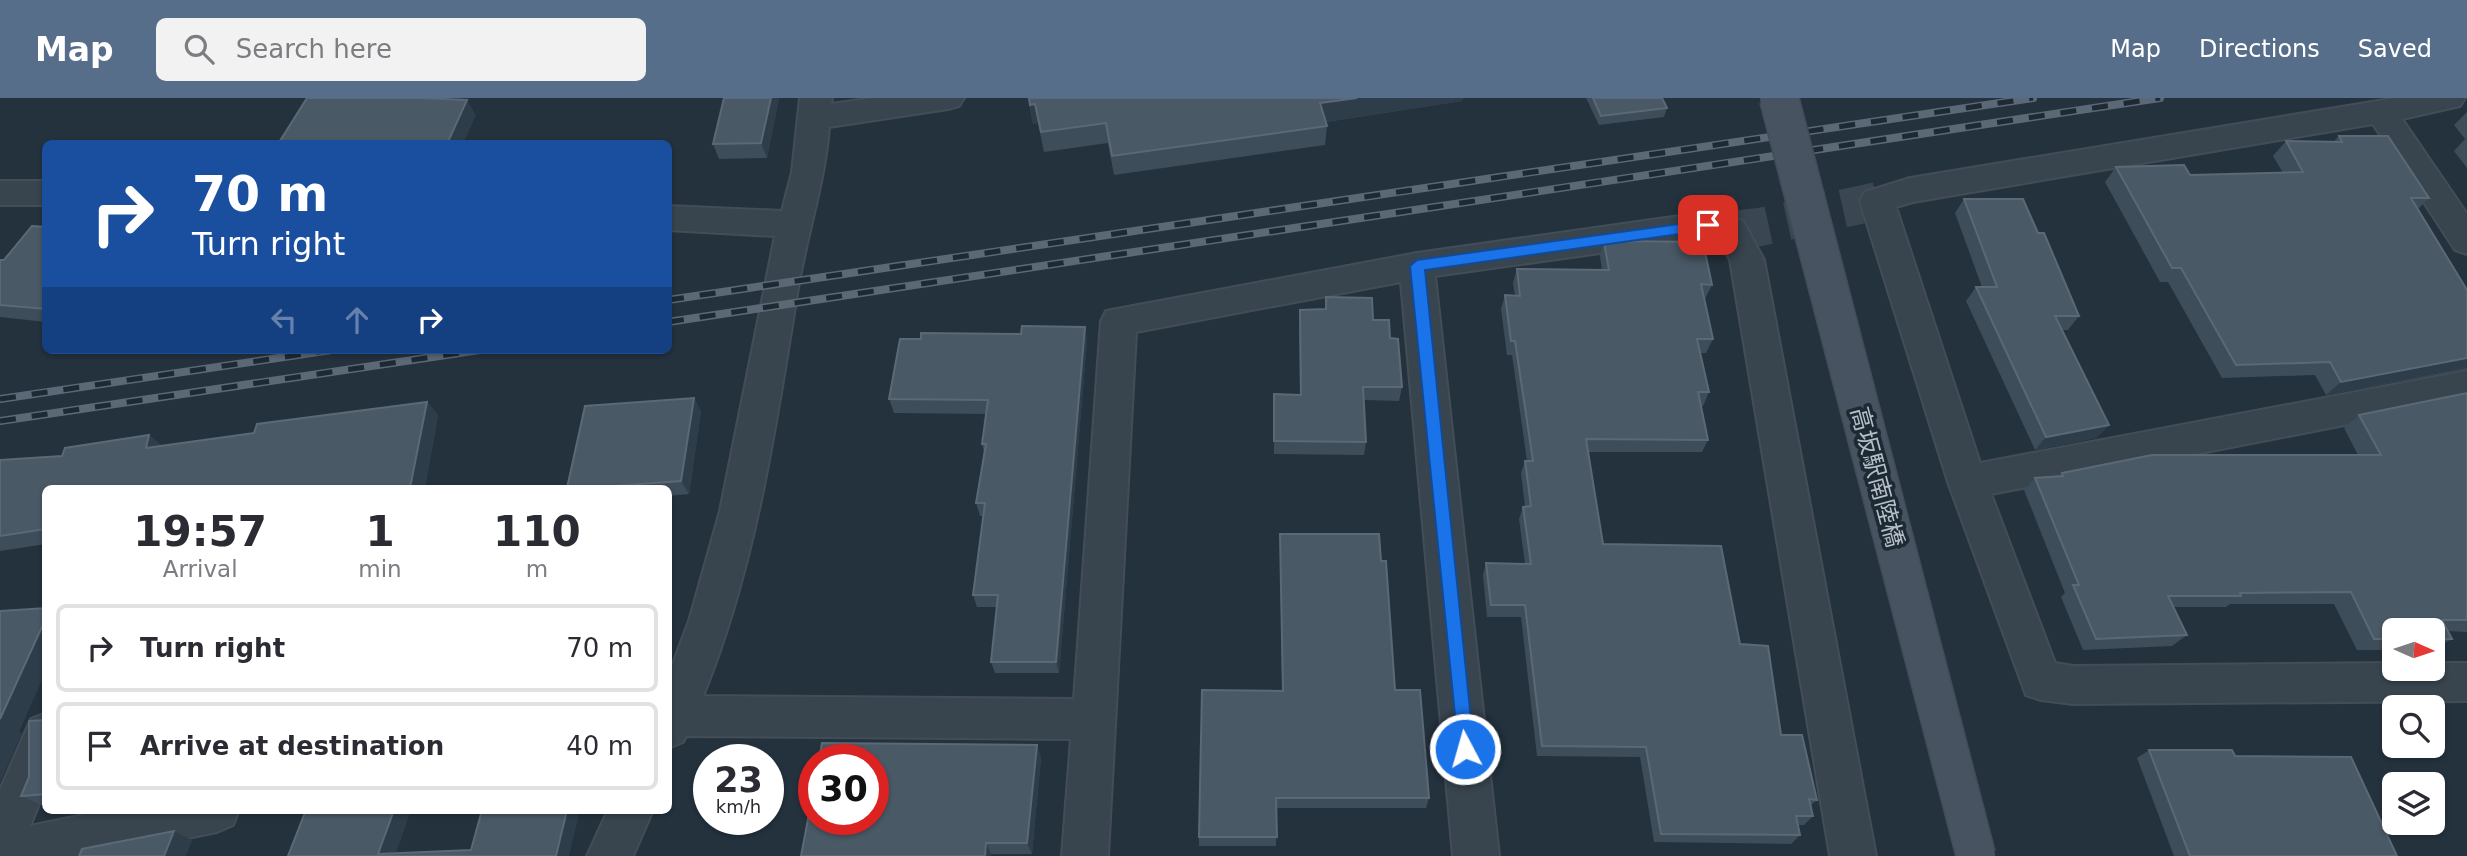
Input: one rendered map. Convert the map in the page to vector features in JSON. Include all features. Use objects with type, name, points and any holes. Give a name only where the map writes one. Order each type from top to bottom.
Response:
[{"type":"main road","name":"高坂駅南陸橋","points":[[1779,98],[1976,856]]},
{"type":"street","points":[[672,716],[715,603],[745,492],[793,224],[808,172],[815,108],[948,98]]},
{"type":"street","points":[[2449,98],[2381,112],[1910,190],[1877,201],[1967,482],[2041,681],[2073,685],[2467,682]]},
{"type":"street","points":[[2381,112],[2467,241]]},
{"type":"street","points":[[0,193],[42,194]]},
{"type":"street","points":[[672,218],[793,224]]},
{"type":"street","points":[[1085,856],[1119,321],[1417,266],[1708,225],[1731,230],[1747,260],[1853,856]]},
{"type":"street","points":[[1417,266],[1476,856]]},
{"type":"street","points":[[1967,482],[2467,386]]},
{"type":"street","points":[[672,719],[1092,719]]},
{"type":"street","points":[[0,843],[42,743]]},
{"type":"street","points":[[0,855],[198,814]]},
{"type":"street","points":[[610,856],[629,814]]},
{"type":"building","points":[[307,98],[467,100],[449,140],[281,140]]},
{"type":"building","points":[[724,98],[771,98],[761,143],[713,144]]},
{"type":"building","points":[[1029,98],[1357,98],[1320,103],[1327,126],[1112,156],[1106,123],[1041,132],[1035,104],[1030,105]]},
{"type":"building","points":[[1593,98],[1662,98],[1667,108],[1601,116]]},
{"type":"building","points":[[2339,136],[2388,136],[2429,198],[2411,198],[2467,290],[2467,358],[2341,382],[2330,362],[2236,365],[2181,268],[2172,268],[2116,167],[2184,165],[2190,175],[2303,172],[2286,141],[2342,142]]},
{"type":"building","points":[[1964,199],[2023,199],[2038,233],[2044,233],[2079,316],[2055,316],[2109,425],[2046,437],[1976,287],[1997,287]]},
{"type":"building","points":[[32,226],[42,227],[42,309],[0,305],[0,260],[4,260]]},
{"type":"building","points":[[1604,242],[1703,242],[1712,285],[1701,284],[1713,339],[1697,339],[1709,392],[1698,392],[1708,440],[1586,439],[1603,544],[1721,546],[1740,644],[1768,646],[1781,735],[1802,735],[1817,800],[1809,799],[1813,816],[1796,816],[1800,835],[1661,834],[1646,747],[1542,746],[1525,605],[1491,605],[1486,563],[1531,564],[1523,507],[1531,506],[1525,461],[1533,461],[1515,341],[1511,341],[1505,295],[1520,296],[1517,269],[1609,270]]},
{"type":"building","points":[[1326,297],[1372,298],[1373,320],[1389,320],[1390,338],[1398,339],[1402,387],[1363,387],[1366,442],[1274,441],[1274,394],[1301,395],[1300,310],[1326,309]]},
{"type":"building","points":[[1022,326],[1085,327],[1056,662],[991,662],[998,595],[973,595],[985,503],[976,503],[986,444],[982,444],[988,400],[889,399],[900,339],[921,339],[921,333],[1021,334]]},
{"type":"building","points":[[2467,393],[2467,620],[2382,618],[2382,639],[2374,639],[2351,592],[2168,596],[2187,635],[2096,639],[2073,585],[2079,585],[2035,478],[2063,476],[2062,473],[2152,455],[2381,455],[2359,415]]},
{"type":"building","points":[[694,398],[681,481],[568,485],[585,406]]},
{"type":"building","points":[[427,402],[411,485],[42,485],[42,530],[0,536],[0,460],[62,456],[65,448],[149,435],[146,448],[254,433],[257,424]]},
{"type":"building","points":[[1280,534],[1379,534],[1381,561],[1386,561],[1395,690],[1420,690],[1429,798],[1276,798],[1277,837],[1199,837],[1202,690],[1283,691]]},
{"type":"building","points":[[42,608],[42,627],[0,719],[0,611]]},
{"type":"building","points":[[2445,626],[2452,639],[2445,639]]},
{"type":"building","points":[[42,720],[42,794],[21,796],[29,777],[29,721]]},
{"type":"building","points":[[822,743],[1037,745],[1027,843],[986,843],[985,856],[801,856],[805,835],[889,835],[889,744]]},
{"type":"building","points":[[2149,750],[2232,750],[2235,756],[2351,757],[2382,824],[2382,835],[2387,835],[2397,856],[2190,856]]},
{"type":"building","points":[[304,814],[393,814],[378,854],[471,850],[481,814],[566,814],[556,856],[288,856]]},
{"type":"building","points":[[174,831],[164,856],[79,856],[82,849]]},
{"type":"tunnel","points":[[1731,230],[1760,227],[1877,201]]},
{"type":"railway","points":[[672,299],[2033,98]]},
{"type":"railway","points":[[672,321],[2160,98]]},
{"type":"railway","points":[[0,399],[305,354]]},
{"type":"railway","points":[[0,421],[453,354]]},
{"type":"route","points":[[1465,749],[1417,266],[1708,225]]}]
